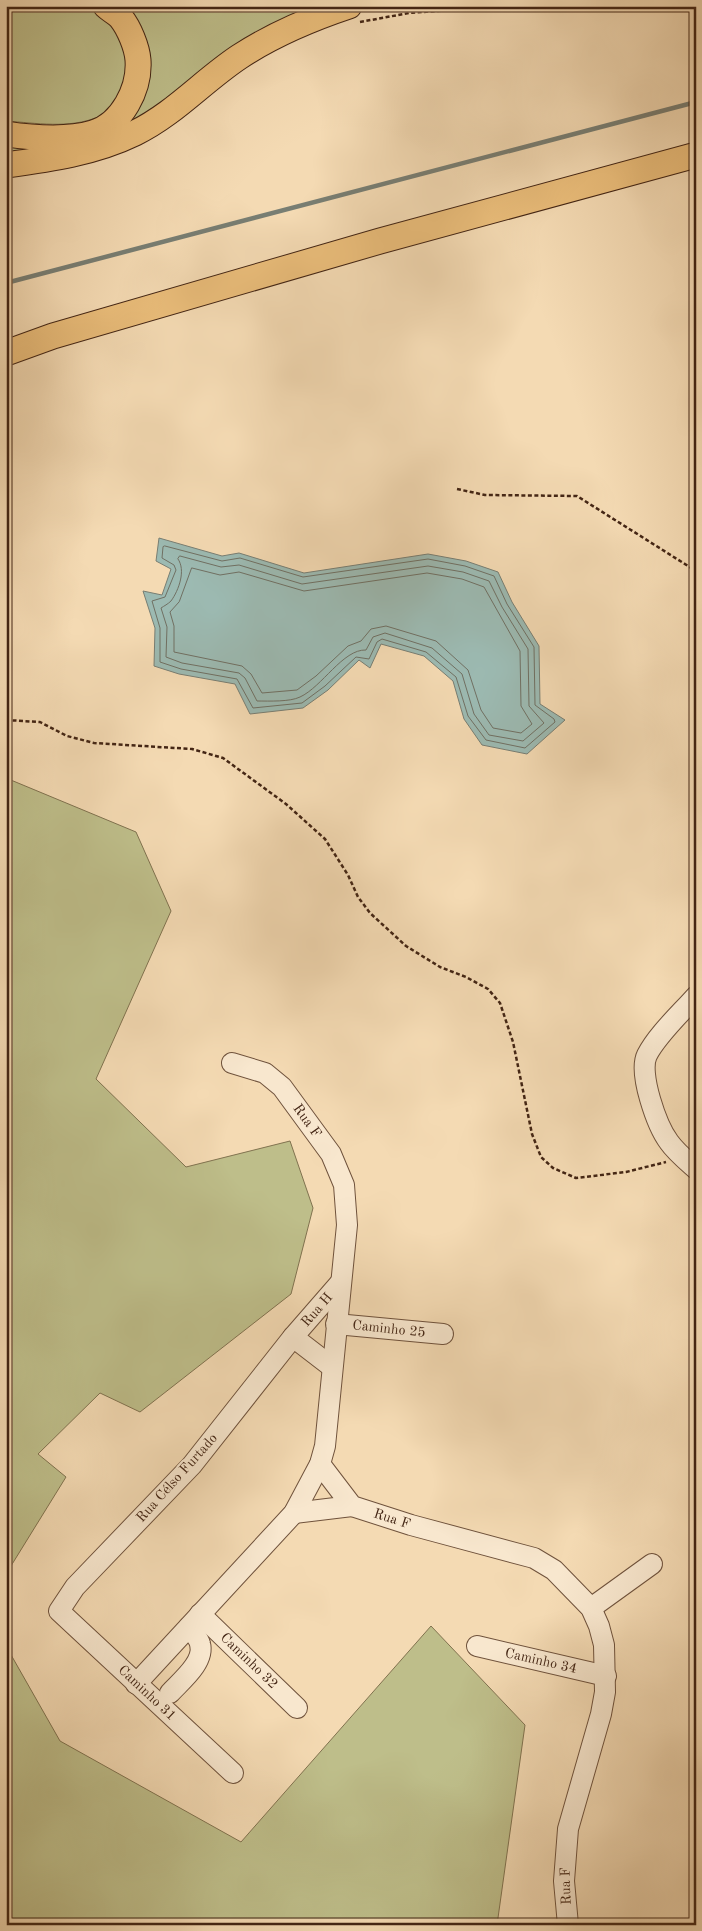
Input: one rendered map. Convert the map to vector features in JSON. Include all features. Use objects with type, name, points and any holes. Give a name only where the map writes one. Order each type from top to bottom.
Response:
[{"type":"main road","points":[[6,134],[26,137],[65,137],[94,133],[111,124],[126,106],[135,84],[138,60],[132,38],[120,17],[106,6]]},
{"type":"main road","points":[[6,165],[81,153],[109,145],[136,133],[174,110],[239,58],[274,36],[308,20],[352,15]]},
{"type":"main road","points":[[6,353],[53,336],[380,241],[696,155]]},
{"type":"street","points":[[690,1163],[664,1135],[646,1080],[644,1067],[651,1049],[696,996]]},
{"type":"street","name":"Rua F","points":[[136,1684],[294,1513],[320,1464],[328,1419],[347,1224],[346,1199],[339,1169],[299,1108],[272,1077],[232,1062]]},
{"type":"street","name":"Rua H","points":[[293,1337],[340,1283]]},
{"type":"street","name":"Caminho 25","points":[[336,1324],[443,1334]]},
{"type":"street","points":[[293,1337],[332,1367]]},
{"type":"street","name":"Rua Célso Furtado","points":[[60,1614],[61,1605],[71,1593],[192,1465],[293,1337]]},
{"type":"street","points":[[320,1464],[352,1506]]},
{"type":"street","points":[[294,1513],[352,1506]]},
{"type":"street","name":"Rua F","points":[[352,1506],[412,1525],[534,1558],[554,1570],[591,1608],[599,1626],[604,1645],[606,1676],[601,1714],[568,1829],[564,1882],[568,1925]]},
{"type":"street","points":[[591,1608],[652,1564]]},
{"type":"street","name":"Caminho 31","points":[[60,1614],[233,1773]]},
{"type":"street","points":[[170,1693],[196,1665],[200,1653],[200,1643],[195,1621]]},
{"type":"street","name":"Caminho 32","points":[[195,1621],[297,1708]]},
{"type":"street","name":"Caminho 34","points":[[477,1646],[606,1676]]},
{"type":"path","points":[[352,15],[505,6]]},
{"type":"path","points":[[457,489],[485,495],[577,496],[696,570]]},
{"type":"path","points":[[6,720],[40,722],[67,736],[94,743],[192,749],[223,758],[286,804],[326,839],[348,875],[358,897],[370,913],[406,946],[440,967],[466,977],[488,989],[500,1003],[513,1042],[532,1134],[541,1157],[552,1168],[576,1178],[690,1163]]},
{"type":"green space","points":[[6,6],[84,6],[98,12],[109,20],[124,42],[126,68],[124,82],[107,111],[101,116],[76,123],[52,124],[6,121]]},
{"type":"green space","points":[[116,6],[327,6],[254,40],[151,113],[110,136],[73,148],[6,157],[6,141],[54,143],[83,141],[98,136],[124,116],[141,88],[145,56],[136,30]]},
{"type":"green space","points":[[6,778],[136,832],[171,911],[96,1079],[186,1167],[290,1141],[313,1208],[291,1294],[140,1412],[100,1393],[38,1454],[66,1477],[6,1574]]},
{"type":"green space","points":[[431,1626],[525,1725],[497,1925],[6,1925],[6,1646],[60,1741],[241,1842]]},
{"type":"water","points":[[159,538],[222,556],[239,553],[304,573],[428,554],[466,561],[498,572],[512,602],[539,646],[540,704],[565,720],[527,754],[482,745],[464,719],[453,681],[424,656],[381,644],[370,668],[359,660],[328,690],[303,708],[250,714],[235,684],[179,674],[154,666],[155,628],[143,591],[162,595],[171,569],[156,561]]},
{"type":"waterway","points":[[6,283],[696,102]]}]
